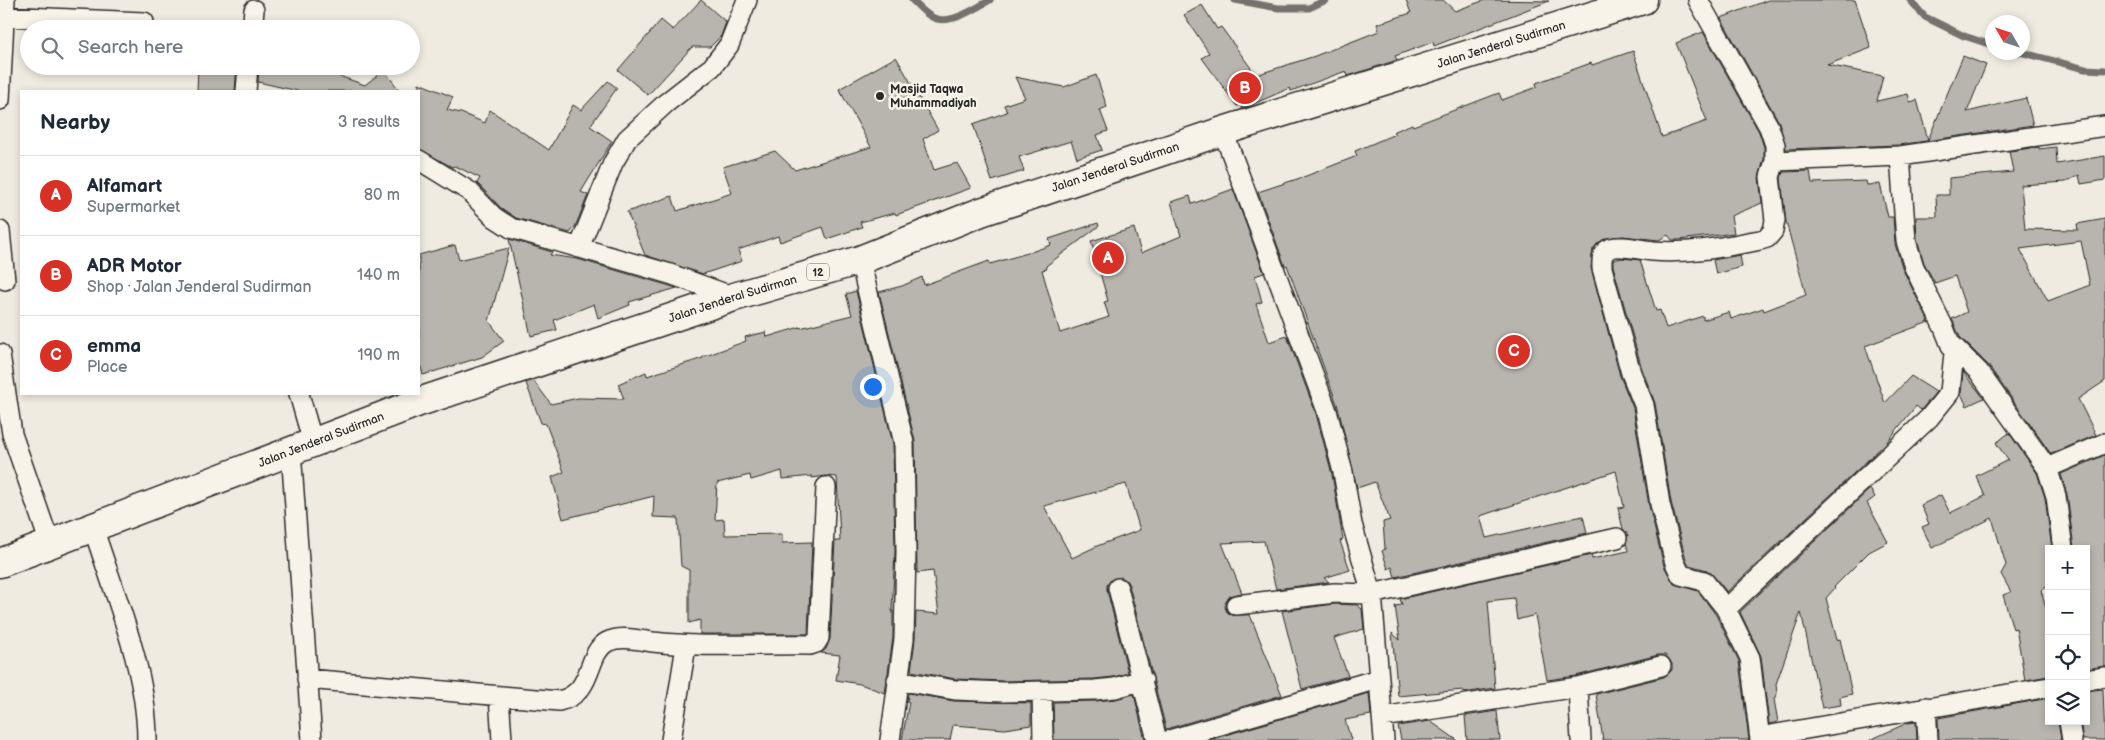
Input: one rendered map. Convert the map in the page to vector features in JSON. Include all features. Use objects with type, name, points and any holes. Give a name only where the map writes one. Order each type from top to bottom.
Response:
[{"type":"highway","name":"Jalan Jenderal Sudirman","points":[[0,563],[419,402],[734,297],[860,260],[981,212],[1223,131],[1643,0]]},
{"type":"street","points":[[579,248],[613,163],[628,139],[666,102],[712,67],[729,45],[747,0]]},
{"type":"street","points":[[1698,0],[1765,117],[1775,145],[1775,161],[1770,177],[1775,220],[1773,231],[1767,238],[1700,251],[1671,252],[1616,247],[1607,250],[1602,256],[1602,268],[1632,373],[1644,406],[1660,504],[1675,563],[1681,575],[1704,581],[1726,609],[1750,658],[1760,738],[1926,707],[2045,688]]},
{"type":"street","points":[[0,100],[3,11],[118,20]]},
{"type":"street","points":[[248,75],[248,90]]},
{"type":"street","points":[[1775,161],[1900,156],[2105,126]]},
{"type":"street","points":[[1223,131],[1327,411],[1343,472],[1352,524],[1372,594],[1384,740]]},
{"type":"street","points":[[1726,609],[1928,418],[1950,392],[1954,353],[1914,267],[1906,241],[1900,156]]},
{"type":"street","points":[[420,161],[469,192],[494,217],[511,228],[670,274],[734,297]]},
{"type":"street","points":[[0,231],[9,280]]},
{"type":"street","points":[[860,260],[904,443],[906,550],[904,639],[890,740]]},
{"type":"street","points":[[1951,344],[1979,372],[2047,468],[2056,496],[2062,545]]},
{"type":"street","points":[[0,354],[12,434],[50,544]]},
{"type":"street","points":[[299,395],[307,679],[312,740]]},
{"type":"street","points":[[2047,468],[2105,443]]},
{"type":"street","points":[[307,679],[559,701],[571,698],[581,688],[601,646],[609,641],[627,638],[686,646],[816,644],[819,638],[826,487]]},
{"type":"street","points":[[93,527],[126,630],[141,688],[147,723],[147,740]]},
{"type":"street","points":[[1236,604],[1334,593],[1372,594],[1617,538]]},
{"type":"street","points":[[1118,588],[1157,740]]},
{"type":"street","points":[[671,740],[686,646]]},
{"type":"street","points":[[1382,718],[1578,687],[1661,666]]},
{"type":"street","points":[[2090,679],[2105,677]]},
{"type":"street","points":[[1169,740],[1378,679]]},
{"type":"street","points":[[898,680],[955,690],[1003,692],[1115,688],[1143,680]]},
{"type":"street","points":[[1578,687],[1580,740]]},
{"type":"street","points":[[1042,691],[1043,740]]},
{"type":"street","points":[[499,696],[502,740]]},
{"type":"street","points":[[1926,707],[1928,740]]},
{"type":"street","points":[[2070,725],[2072,740]]},
{"type":"building","points":[[701,0],[726,22],[721,36],[710,47],[692,47],[648,95],[618,70],[661,20],[673,30]]},
{"type":"building","points":[[1406,0],[1443,0],[1455,11],[1485,0],[1549,1],[1434,46],[1433,42],[1395,56],[1397,60],[1348,76],[1346,71],[1291,91],[1290,88],[1242,109],[1241,105],[1237,106],[1202,58],[1209,53],[1184,15],[1202,5],[1217,29],[1221,27],[1256,75],[1315,56],[1379,31],[1377,24],[1411,13]]},
{"type":"building","points":[[1768,0],[1855,0],[1871,48],[1827,65],[1883,76],[1877,101],[1908,94],[1910,102],[1917,100],[1928,140],[1963,56],[1986,65],[1967,112],[2026,98],[2033,125],[1899,145],[1786,149],[1779,122],[1721,18]]},
{"type":"building","points":[[1703,32],[1759,132],[1764,147],[1764,159],[1759,178],[1762,203],[1731,216],[1734,233],[1679,240],[1672,240],[1668,235],[1659,240],[1623,236],[1606,238],[1593,249],[1591,268],[1620,376],[1633,408],[1649,506],[1664,566],[1674,584],[1698,591],[1716,615],[1739,661],[1749,740],[1603,740],[1596,694],[1664,677],[1672,670],[1672,664],[1669,659],[1665,655],[1658,655],[1576,676],[1547,680],[1535,615],[1517,620],[1514,598],[1488,601],[1495,688],[1463,693],[1463,690],[1398,696],[1392,633],[1400,640],[1395,606],[1402,605],[1400,599],[1591,555],[1592,559],[1628,551],[1626,543],[1628,535],[1623,529],[1618,508],[1624,507],[1616,471],[1480,516],[1486,538],[1583,516],[1587,533],[1395,577],[1392,567],[1388,569],[1382,551],[1385,549],[1383,522],[1390,520],[1375,482],[1357,488],[1338,407],[1287,265],[1285,266],[1258,192],[1357,156],[1355,151],[1395,134],[1393,132],[1412,124],[1413,126],[1499,93],[1502,100],[1537,87],[1536,83],[1591,63],[1592,65],[1633,51],[1662,137],[1707,121],[1676,43]]},
{"type":"building","points":[[896,57],[938,130],[923,139],[934,170],[957,163],[971,188],[896,215],[895,213],[860,222],[862,227],[827,239],[823,227],[780,242],[778,236],[738,250],[742,261],[703,274],[645,255],[627,212],[672,196],[677,211],[732,193],[723,167],[775,151],[795,170],[871,147],[839,89]]},
{"type":"building","points":[[198,75],[236,75],[235,90],[197,90]]},
{"type":"building","points":[[258,75],[336,75],[365,85],[378,75],[388,75],[399,90],[294,90],[258,82]]},
{"type":"building","points":[[1096,75],[1107,107],[1100,110],[1108,131],[1097,135],[1102,150],[1077,158],[1071,141],[1019,157],[1024,171],[992,181],[973,124],[1007,112],[1004,105],[1025,98],[1015,77],[1064,87]]},
{"type":"building","points":[[608,81],[617,88],[590,126],[612,141],[581,192],[588,195],[575,227],[570,233],[516,218],[501,208],[477,183],[480,178],[455,166],[452,167],[420,150],[419,83],[453,97],[447,110],[461,113],[485,123],[490,110],[549,150],[573,105],[581,110]]},
{"type":"building","points":[[2056,147],[2057,164],[2105,156],[2105,180],[2081,184],[2079,175],[2066,182],[2021,185],[2025,229],[2078,230],[2077,224],[2105,219],[2105,381],[2078,399],[2096,435],[2051,454],[1988,365],[1960,337],[1952,319],[1967,312],[1955,276],[1935,283],[1924,263],[1917,239],[1916,217],[1937,217],[1936,195],[1949,195],[1949,178],[2013,172],[2009,151]],"holes":[[[2081,241],[2090,285],[2048,301],[2020,249]]]},
{"type":"building","points":[[1810,171],[1812,183],[1866,181],[1867,185],[1880,184],[1888,217],[1893,217],[1895,244],[1903,270],[1929,322],[1865,346],[1885,403],[1911,376],[1936,392],[1921,410],[1916,406],[1886,443],[1727,592],[1712,574],[1707,570],[1689,565],[1686,559],[1671,502],[1655,403],[1642,369],[1613,266],[1613,260],[1622,258],[1640,260],[1656,311],[1660,310],[1666,328],[1703,316],[1703,320],[1729,312],[1731,319],[1763,308],[1764,311],[1806,295],[1786,222],[1781,178],[1783,172]]},
{"type":"building","points":[[1233,189],[1264,273],[1255,276],[1262,302],[1256,304],[1269,342],[1287,336],[1316,414],[1332,474],[1343,540],[1340,541],[1350,570],[1324,578],[1329,582],[1276,589],[1264,541],[1222,543],[1242,593],[1229,596],[1225,607],[1227,612],[1232,615],[1250,615],[1282,695],[1166,729],[1129,585],[1121,577],[1111,580],[1107,585],[1107,590],[1128,673],[1094,679],[1003,681],[956,679],[911,671],[916,612],[939,614],[933,571],[917,573],[915,441],[879,292],[902,286],[922,277],[924,285],[989,261],[990,264],[1031,252],[1051,245],[1049,239],[1098,223],[1099,226],[1046,266],[1047,269],[1042,270],[1060,333],[1109,317],[1104,302],[1108,301],[1091,241],[1134,228],[1141,253],[1181,236],[1171,202],[1190,196],[1192,204]],"holes":[[[1126,484],[1140,530],[1097,546],[1072,558],[1044,506]]]},
{"type":"building","points":[[509,239],[552,252],[550,255],[577,259],[677,288],[629,302],[630,305],[598,318],[594,304],[554,320],[557,330],[531,336]]},
{"type":"building","points":[[455,245],[459,260],[509,248],[489,321],[504,341],[482,357],[423,375],[420,364],[420,255]]},
{"type":"building","points":[[1740,255],[1742,267],[1716,274],[1713,260]]},
{"type":"building","points":[[856,291],[893,444],[895,551],[892,611],[893,638],[885,693],[860,684],[836,680],[840,655],[821,653],[826,649],[830,639],[835,541],[840,541],[837,477],[812,478],[812,476],[783,479],[782,471],[751,480],[750,475],[717,483],[715,520],[724,519],[725,535],[782,534],[782,543],[812,542],[808,634],[700,634],[700,620],[689,623],[689,570],[681,566],[678,518],[653,517],[654,496],[563,519],[552,477],[564,472],[546,424],[541,423],[526,383],[533,380],[551,404],[578,398],[624,399],[618,384],[646,372],[647,376],[703,358],[746,341],[745,337],[766,332],[767,337],[852,315],[846,294]]},
{"type":"building","points":[[1963,372],[1984,398],[1967,406],[1961,394]]},
{"type":"building","points":[[2009,433],[2037,473],[2045,498],[2051,545],[2045,545],[2045,588],[2041,590],[2045,604],[2045,677],[2025,680],[2016,628],[2013,629],[2003,595],[2011,592],[2001,574],[2006,565],[1992,518],[1932,548],[1922,527],[1929,524],[1921,505],[1941,495],[1950,513],[1985,496],[1976,476],[2008,460],[1996,443]]},
{"type":"building","points":[[2105,455],[2105,666],[2090,668],[2090,545],[2073,545],[2067,494],[2061,474]]},
{"type":"building","points":[[1870,489],[1875,497],[1867,503],[1888,542],[1869,552],[1834,587],[1826,598],[1837,640],[1840,639],[1852,694],[1840,697],[1841,705],[1822,708],[1801,612],[1776,684],[1777,694],[1774,699],[1778,722],[1769,724],[1761,656],[1740,612]]},
{"type":"building","points":[[1335,604],[1357,605],[1362,609],[1364,629],[1334,638],[1348,676],[1302,689],[1282,611]]},
{"type":"building","points":[[2103,689],[2105,740],[2083,740],[2081,725],[2090,725],[2090,691]]},
{"type":"building","points":[[908,693],[954,701],[1031,703],[1031,725],[1005,729],[953,725],[950,740],[902,740],[909,702],[907,701]]},
{"type":"building","points":[[1369,693],[1371,715],[1345,720],[1351,740],[1209,740]]},
{"type":"building","points":[[1134,694],[1145,740],[1054,740],[1053,702],[1096,701],[1116,699]]},
{"type":"building","points":[[2045,699],[2045,725],[2059,725],[2061,740],[1939,740],[1938,718]]},
{"type":"building","points":[[1497,711],[1500,740],[1467,740],[1465,716]]},
{"type":"building","points":[[1430,721],[1457,740],[1401,740],[1398,726]]},
{"type":"building","points":[[1916,722],[1917,740],[1870,740],[1907,723]]},
{"type":"waterway","points":[[912,0],[930,16],[944,20],[965,14],[990,0]]},
{"type":"waterway","points":[[1235,0],[1278,8],[1309,8],[1326,0]]},
{"type":"waterway","points":[[1910,0],[1925,17],[1964,36],[1985,43]]},
{"type":"waterway","points":[[2030,55],[2085,69],[2105,70]]},
{"type":"place","name":"ADR Motor","points":[[1245,88]]},
{"type":"place","name":"Masjid Taqwa Muhammadiyah","points":[[880,96]]},
{"type":"place","name":"Alfamart","points":[[1108,258]]},
{"type":"place","name":"emma","points":[[1514,351]]}]
